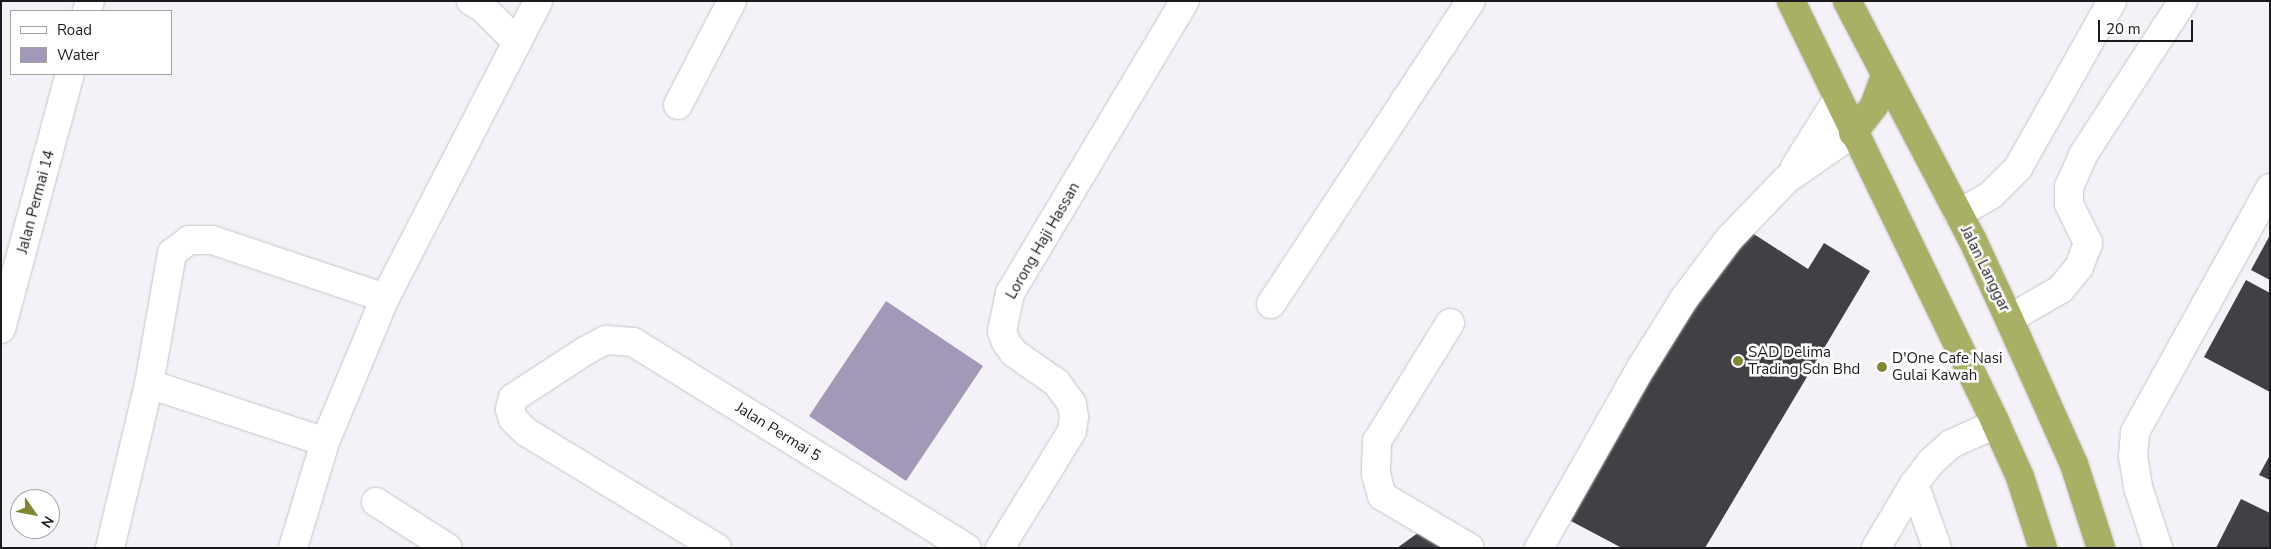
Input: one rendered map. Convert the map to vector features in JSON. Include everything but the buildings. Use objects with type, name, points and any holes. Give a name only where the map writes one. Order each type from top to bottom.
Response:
[{"type":"highway","points":[[1790,1],[1836,100],[1854,133],[1996,424],[2020,477],[2043,548]]},
{"type":"highway","name":"Jalan Langgar","points":[[1846,1],[1958,214],[2009,319],[2074,464],[2101,548]]},
{"type":"highway","points":[[1854,133],[1874,106],[1885,76]]},
{"type":"street","points":[[471,1],[484,9],[517,42]]},
{"type":"street","points":[[293,548],[325,442],[385,298],[538,1]]},
{"type":"street","points":[[678,105],[732,1]]},
{"type":"street","name":"Lorong Haji Hassan","points":[[1000,548],[1072,431],[1072,404],[1065,392],[1014,353],[1006,342],[1002,331],[1004,314],[1010,293],[1185,1]]},
{"type":"street","points":[[1271,304],[1471,1]]},
{"type":"street","points":[[1958,214],[1992,194],[2018,168],[2112,1]]},
{"type":"street","points":[[2009,319],[2061,289],[2079,267],[2088,243],[2070,204],[2069,186],[2083,155],[2183,1]]},
{"type":"street","name":"Jalan Permai 14","points":[[1,330],[70,75]]},
{"type":"street","points":[[1787,179],[1836,100]]},
{"type":"street","points":[[1539,548],[1641,368],[1684,299],[1729,239],[1787,179],[1854,133]]},
{"type":"street","points":[[2158,548],[2138,487],[2133,456],[2136,432],[2270,188]]},
{"type":"street","points":[[110,548],[149,384],[172,254],[189,240],[212,240],[385,298]]},
{"type":"street","points":[[1450,323],[1378,442],[1376,474],[1382,496],[1470,548]]},
{"type":"street","name":"Jalan Permai 5","points":[[717,548],[526,432],[513,419],[510,408],[512,398],[584,351],[606,340],[633,342],[928,538],[966,548]]},
{"type":"street","points":[[149,384],[325,442]]},
{"type":"street","points":[[1876,548],[1914,484],[1951,444],[1996,424]]},
{"type":"street","points":[[1914,484],[1937,548]]},
{"type":"street","points":[[376,502],[448,548]]},
{"type":"water","points":[[886,301],[983,366],[906,481],[809,416]]},
{"type":"place","name":"SAD Delima Trading Sdn Bhd","points":[[1738,361]]},
{"type":"place","name":"D'One Cafe Nasi Gulai Kawah","points":[[1882,367]]}]
